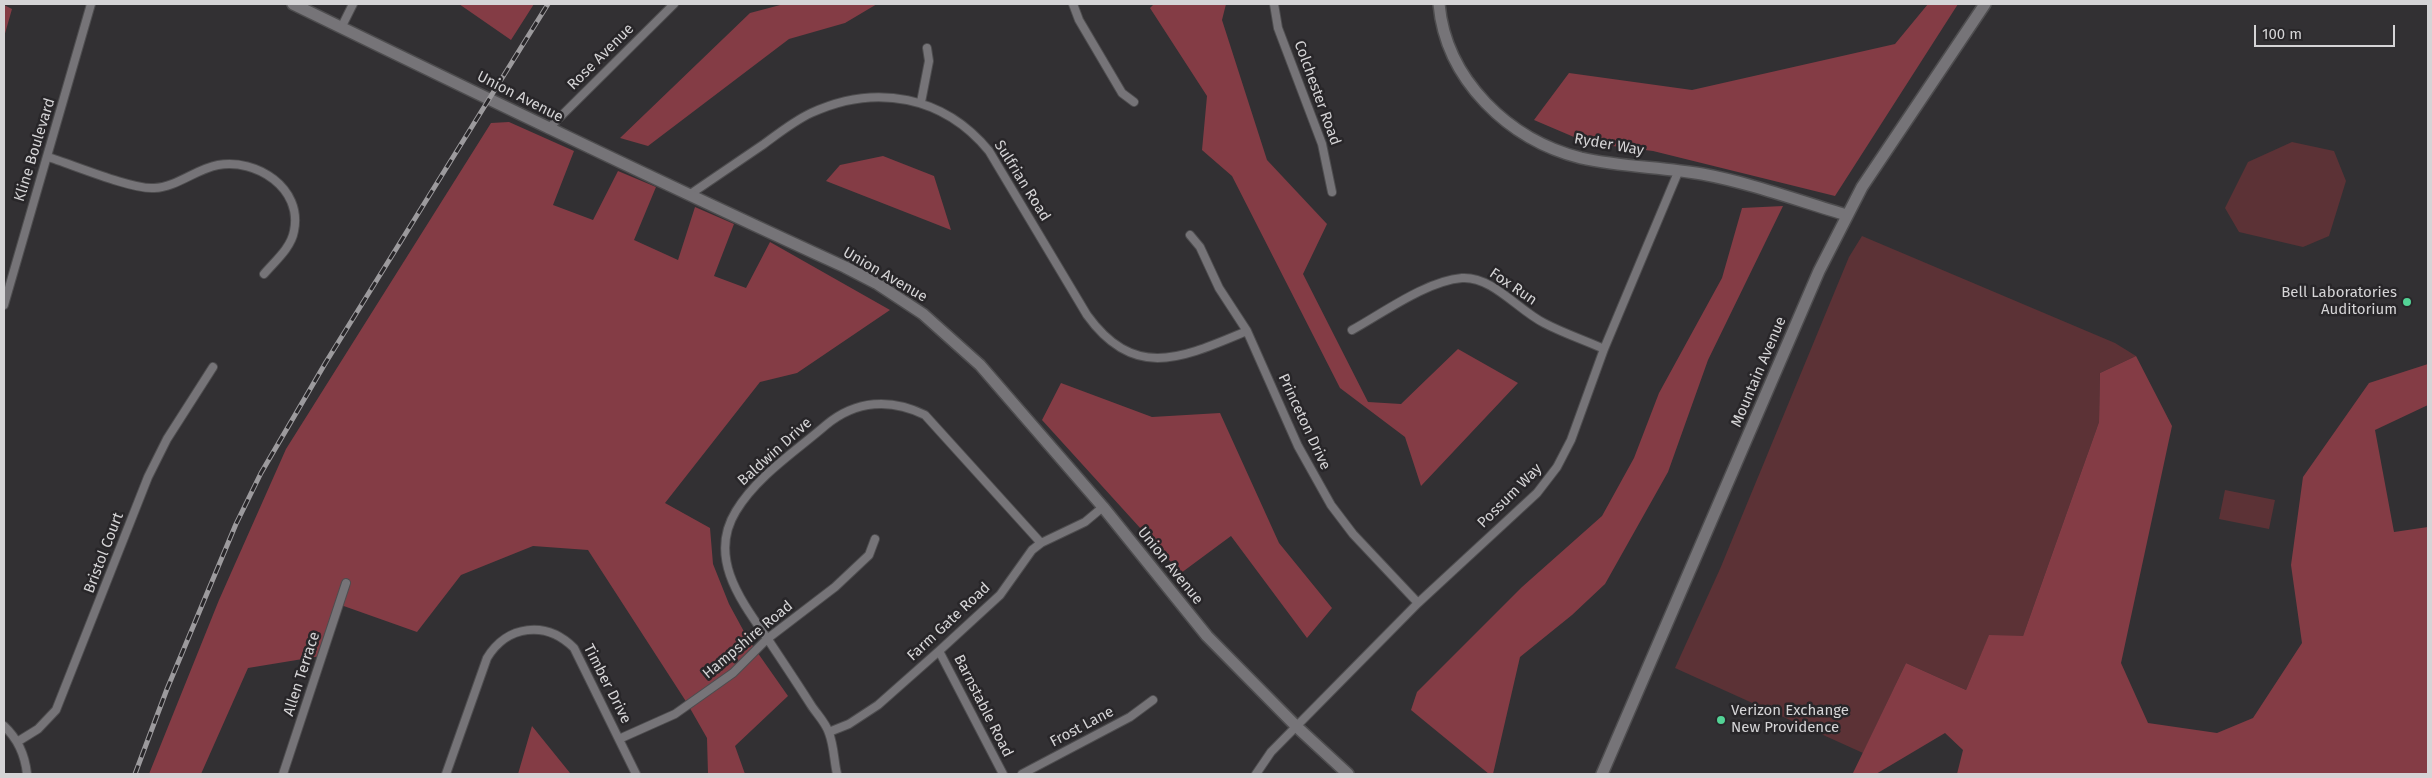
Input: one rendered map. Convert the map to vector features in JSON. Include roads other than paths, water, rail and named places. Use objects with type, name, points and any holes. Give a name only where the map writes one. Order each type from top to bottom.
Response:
[{"type":"main road","name":"Union Avenue","points":[[292,4],[489,98],[548,129],[845,267],[876,283],[923,314],[980,365],[1103,507],[1208,636],[1297,727],[1348,774]]},
{"type":"main road","name":"Ryder Way","points":[[1439,4],[1449,50],[1468,83],[1495,110],[1523,133],[1541,143],[1581,158],[1679,170],[1734,182],[1848,215]]},
{"type":"main road","name":"Mountain Avenue","points":[[1602,774],[1819,271],[1862,187],[1984,4]]},
{"type":"street","name":"Kline Boulevard","points":[[4,305],[91,4]]},
{"type":"street","points":[[341,28],[353,4]]},
{"type":"street","name":"Rose Avenue","points":[[548,129],[674,4]]},
{"type":"street","points":[[1073,4],[1079,20],[1122,93],[1134,102]]},
{"type":"street","name":"Colchester Road","points":[[1274,4],[1278,28],[1322,144],[1332,192]]},
{"type":"street","points":[[921,102],[929,61],[927,48]]},
{"type":"street","name":"Sulfrian Road","points":[[688,195],[796,122],[823,108],[868,98],[921,102],[955,119],[984,146],[998,163],[1087,314],[1106,338],[1120,348],[1144,356],[1172,358],[1193,353],[1246,331]]},
{"type":"street","points":[[48,157],[136,186],[153,189],[171,184],[218,165],[238,164],[265,172],[286,191],[292,201],[296,221],[289,244],[264,274]]},
{"type":"street","name":"Possum Way","points":[[1256,774],[1263,761],[1418,603],[1537,493],[1557,467],[1571,440],[1604,349],[1679,170]]},
{"type":"street","name":"Princeton Drive","points":[[1190,235],[1200,247],[1219,288],[1246,331],[1298,446],[1331,505],[1353,534],[1418,603]]},
{"type":"street","name":"Fox Run","points":[[1352,330],[1428,288],[1449,280],[1475,279],[1495,290],[1530,316],[1604,349]]},
{"type":"street","name":"Bristol Court","points":[[17,742],[38,729],[56,710],[148,478],[167,439],[213,367]]},
{"type":"street","name":"Baldwin Drive","points":[[837,774],[829,732],[739,597],[729,574],[725,553],[729,523],[747,495],[833,419],[862,405],[895,403],[925,415],[1041,542]]},
{"type":"street","name":"Farm Gate Road","points":[[829,732],[849,724],[878,705],[939,651],[1000,595],[1018,567],[1041,542],[1090,519],[1103,507]]},
{"type":"street","name":"Hampshire Road","points":[[619,739],[675,714],[733,673],[767,640],[842,581],[869,555],[875,539]]},
{"type":"street","name":"Allen Terrace","points":[[283,774],[346,583]]},
{"type":"street","name":"Timber Drive","points":[[446,774],[487,658],[492,649],[505,638],[525,630],[536,629],[557,634],[574,648],[636,774]]},
{"type":"street","name":"Barnstable Road","points":[[939,651],[1003,774]]},
{"type":"street","name":"Frost Lane","points":[[1022,774],[1130,718],[1153,700]]},
{"type":"street","points":[[4,726],[17,742],[24,758],[27,774]]},
{"type":"railway","points":[[135,774],[167,689],[236,524],[261,473],[326,362],[548,4]]},
{"type":"place","name":"Bell Laboratories Auditorium","points":[[2407,302]]},
{"type":"place","name":"Verizon Exchange New Providence","points":[[1721,720]]}]
